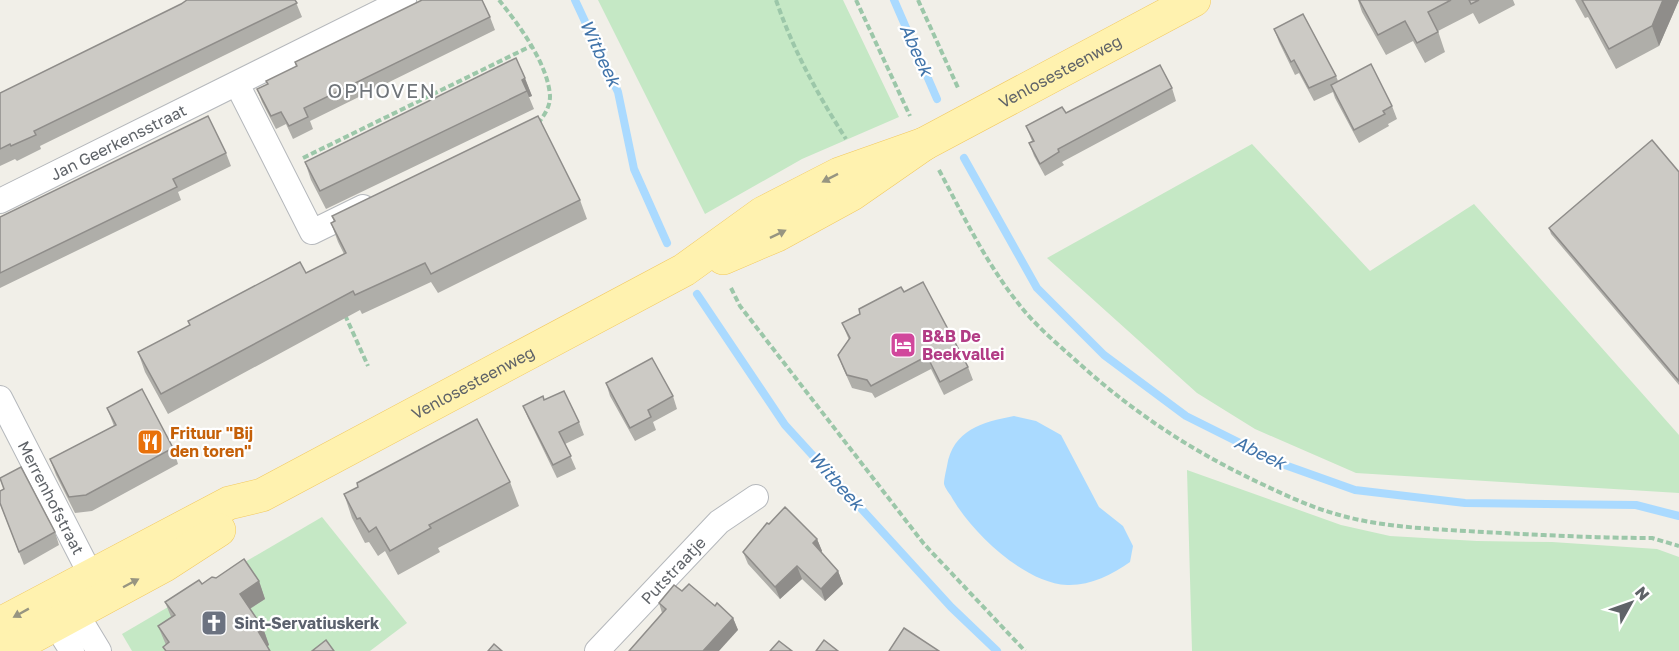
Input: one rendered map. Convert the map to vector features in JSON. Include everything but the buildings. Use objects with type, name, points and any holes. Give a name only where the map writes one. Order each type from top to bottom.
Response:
[{"type":"main road","name":"Venlosesteenweg","points":[[684,270],[719,260],[777,235],[852,194],[924,144],[1194,0]]},
{"type":"main road","name":"Venlosesteenweg","points":[[6,651],[75,609],[229,503],[262,495],[684,270],[763,213],[839,174],[924,144]]},
{"type":"main road","name":"Venlosesteenweg","points":[[0,624],[75,609]]},
{"type":"street","name":"Jan Geerkensstraat","points":[[0,201],[404,0]]},
{"type":"street","points":[[237,84],[312,232],[384,197]]},
{"type":"street","name":"Merrenhofstraat","points":[[0,398],[75,609],[99,651]]},
{"type":"street","name":"Putstraatje","points":[[597,651],[719,522],[756,497]]},
{"type":"path","points":[[499,0],[531,46],[546,76],[550,98],[547,113],[539,122]]},
{"type":"path","points":[[776,0],[817,94],[863,165]]},
{"type":"path","points":[[856,0],[924,144],[996,272],[1019,304],[1058,345],[1104,386],[1153,423],[1225,467],[1287,495],[1326,510],[1371,521],[1451,530],[1652,538],[1679,546]]},
{"type":"path","points":[[918,0],[972,118]]},
{"type":"path","points":[[280,169],[531,46]]},
{"type":"path","points":[[719,260],[740,306],[917,535],[1025,651]]},
{"type":"path","points":[[341,306],[368,366]]},
{"type":"green space","points":[[598,0],[843,0],[899,117],[802,159],[705,214]]},
{"type":"green space","points":[[1252,144],[1370,271],[1474,204],[1679,435],[1679,493],[1356,473],[1255,429],[1197,393],[1047,258]]},
{"type":"green space","points":[[1187,470],[1341,525],[1390,536],[1552,542],[1657,549],[1679,557],[1679,651],[1192,651]]},
{"type":"green space","points":[[322,517],[407,623],[370,651],[132,651],[122,634]]},
{"type":"water","points":[[1014,416],[1036,421],[1061,435],[1099,507],[1123,526],[1133,546],[1130,562],[1092,582],[1067,585],[1050,582],[1034,575],[1000,553],[960,510],[944,484],[950,454],[962,436],[971,430],[991,421]]},
{"type":"waterway","name":"Witbeek","points":[[575,0],[618,92],[634,169],[667,243]]},
{"type":"waterway","name":"Abeek","points":[[894,0],[937,99]]},
{"type":"waterway","name":"Abeek","points":[[964,158],[1037,288],[1104,355],[1186,416],[1282,464],[1355,490],[1465,503],[1636,505],[1679,516]]},
{"type":"waterway","name":"Witbeek","points":[[697,294],[785,425],[951,607],[997,651]]},
{"type":"place","name":"B&B De Beekvallei","points":[[903,345]]},
{"type":"place","name":"Frituur \"Bij den toren\"","points":[[150,442]]},
{"type":"place","name":"Sint-Servatiuskerk","points":[[214,623]]},
{"type":"district","name":"OPHOVEN","points":[[382,91]]}]
